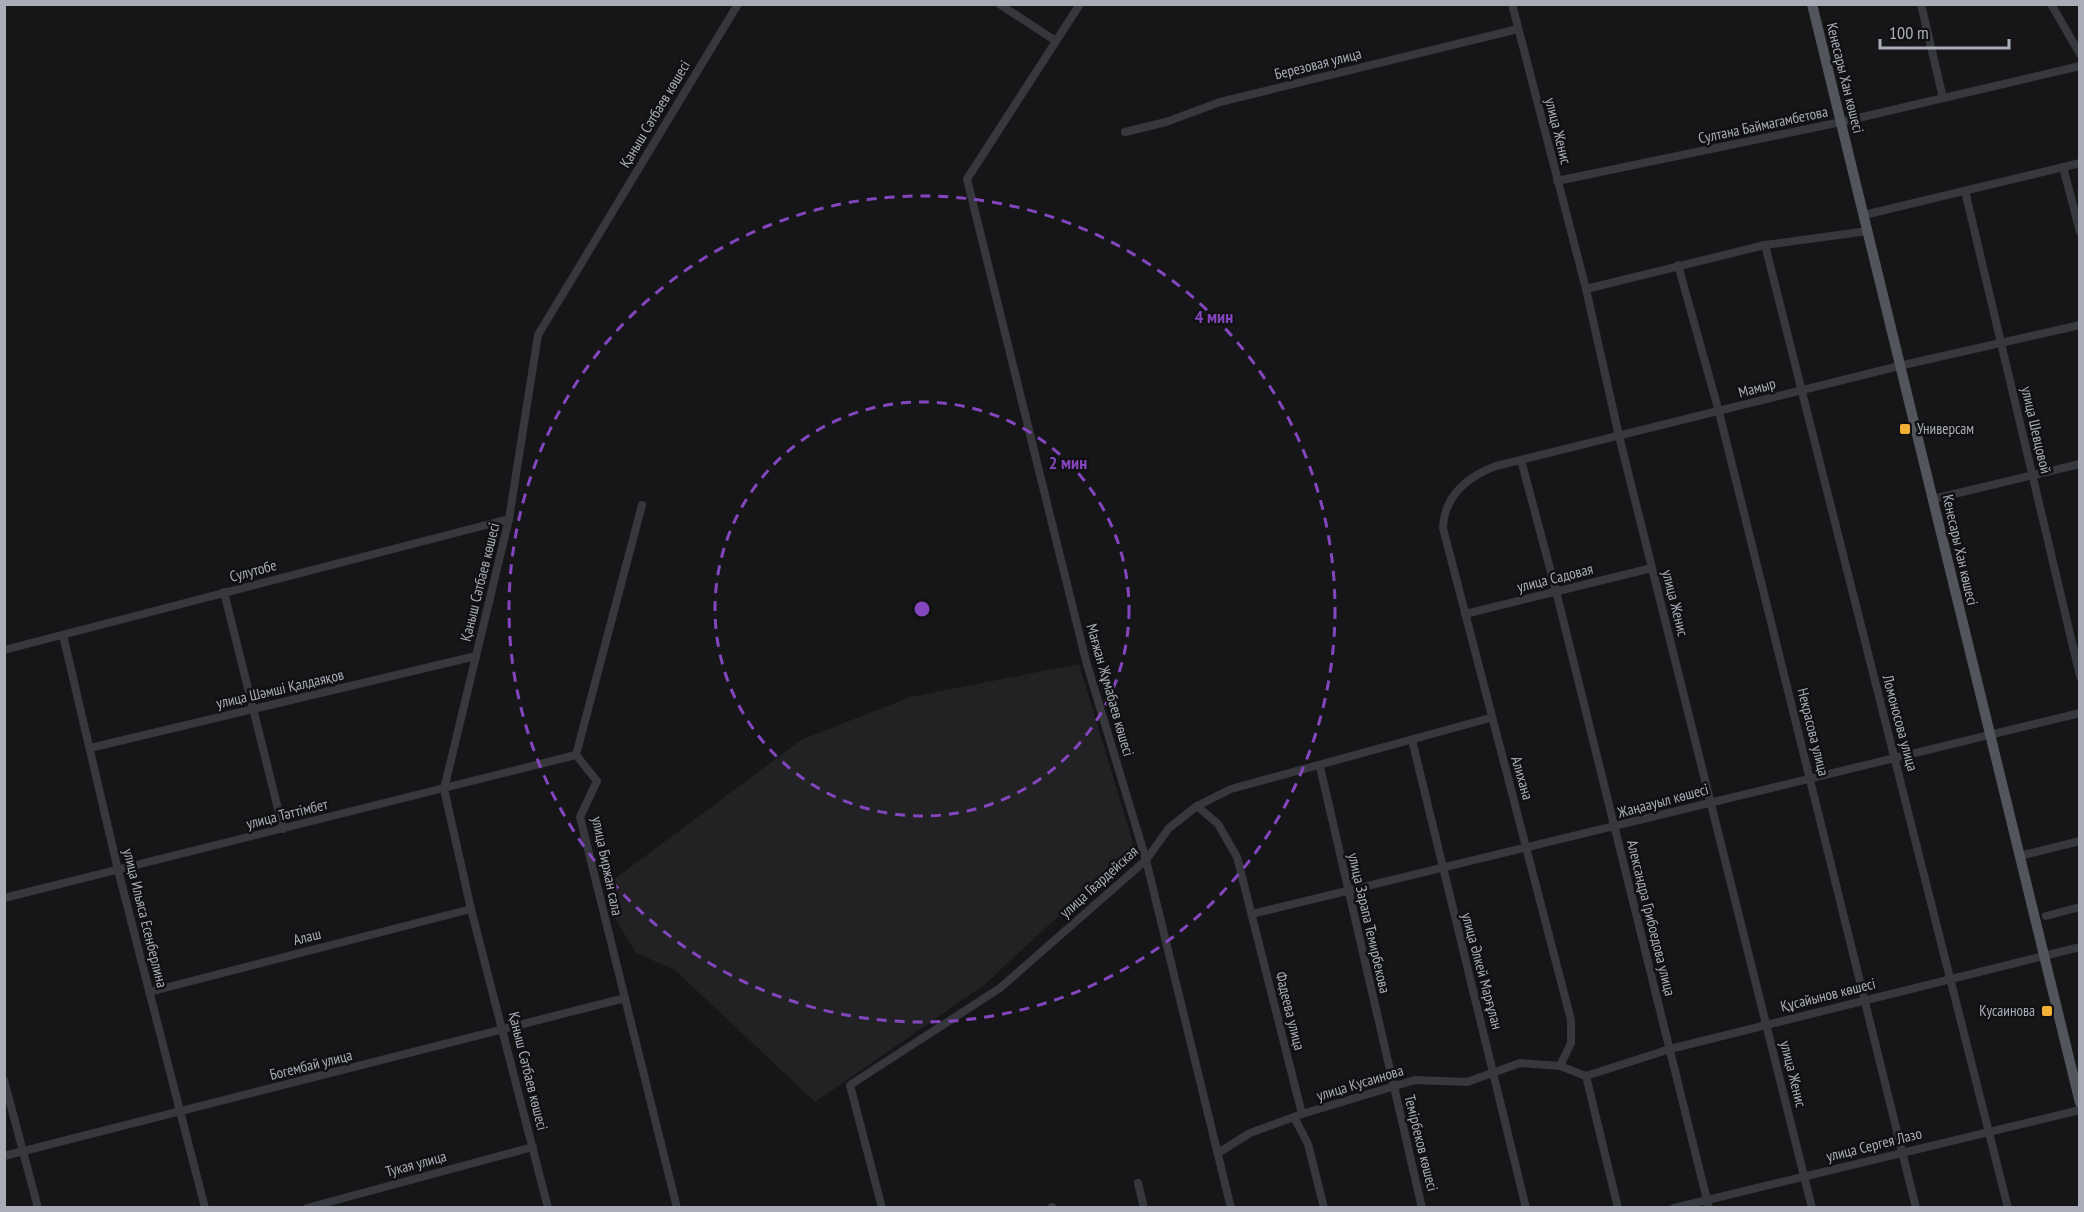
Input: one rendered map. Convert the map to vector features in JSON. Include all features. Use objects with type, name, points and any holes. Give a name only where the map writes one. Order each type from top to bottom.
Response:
[{"type":"main road","name":"Кенесары Хан көшесі","points":[[1812,4],[2079,1103]]},
{"type":"street","name":"Қаныш Сәтбаев көшесі","points":[[548,1208],[471,909],[444,789],[509,519],[538,334],[738,4]]},
{"type":"street","points":[[999,4],[1056,41],[1080,4]]},
{"type":"street","name":"улица Женис","points":[[1512,4],[1586,289],[1619,436],[1812,1208]]},
{"type":"street","points":[[1921,4],[1943,98]]},
{"type":"street","points":[[2051,4],[2079,54]]},
{"type":"street","name":"Березовая улица","points":[[1125,132],[1166,122],[1220,102],[1518,29]]},
{"type":"street","name":"Мағжан Жұмабаев көшесі","points":[[1056,41],[967,178],[1086,661],[1146,860],[1231,1208]]},
{"type":"street","name":"Султана Баймагамбетова","points":[[1557,182],[1841,122],[2079,66]]},
{"type":"street","points":[[1864,215],[2079,163]]},
{"type":"street","points":[[2063,167],[2079,232]]},
{"type":"street","name":"улица Шевцовой","points":[[1965,191],[2079,676]]},
{"type":"street","points":[[1586,289],[1765,245],[1868,231]]},
{"type":"street","name":"Ломоносова улица","points":[[1765,245],[1800,391],[1952,978],[2008,1208]]},
{"type":"street","name":"Некрасова улица","points":[[1678,265],[1719,412],[1916,1208]]},
{"type":"street","name":"Мамыр","points":[[1451,498],[1477,473],[1521,460],[1899,366],[2079,325]]},
{"type":"street","name":"Александра Грибоедова улица","points":[[1521,460],[1557,591],[1708,1203]]},
{"type":"street","points":[[1933,499],[2079,464]]},
{"type":"street","name":"Алихана","points":[[1451,498],[1445,506],[1443,528],[1490,718],[1528,848],[1571,1020],[1571,1043],[1560,1066]]},
{"type":"street","points":[[576,755],[642,505]]},
{"type":"street","name":"Сулутобе","points":[[4,650],[509,519]]},
{"type":"street","name":"улица Садовая","points":[[1465,614],[1652,568]]},
{"type":"street","points":[[224,592],[282,829]]},
{"type":"street","name":"улица Ильяса Есенберлина","points":[[63,635],[118,870],[205,1208]]},
{"type":"street","name":"улица Шәмші Қалдаяқов","points":[[90,748],[476,656]]},
{"type":"street","name":"Жаңаауыл көшесі","points":[[1252,914],[2079,713]]},
{"type":"street","name":"улица Гвардейская","points":[[882,1208],[850,1085],[1000,988],[1146,860],[1169,828],[1197,806],[1231,789],[1320,767],[1490,718]]},
{"type":"street","name":"улица Әлкей Марғұлан","points":[[1412,740],[1442,869],[1495,1072],[1526,1208]]},
{"type":"street","name":"улица Тәттімбет","points":[[4,898],[576,755]]},
{"type":"street","name":"улица Биржан сала","points":[[576,755],[597,781],[580,817],[676,1208]]},
{"type":"street","name":"улица Зарапа Темирбекова","points":[[1320,767],[1393,1086]]},
{"type":"street","name":"Фадеева улица","points":[[1197,806],[1218,824],[1237,857],[1298,1116],[1308,1144],[1324,1208]]},
{"type":"street","points":[[2019,856],[2079,841]]},
{"type":"street","points":[[2046,916],[2079,908]]},
{"type":"street","name":"Алаш","points":[[149,992],[471,909]]},
{"type":"street","name":"Құсайынов көшесі","points":[[1586,1076],[1670,1049],[2079,946]]},
{"type":"street","name":"Богембай улица","points":[[4,1156],[504,1031],[625,998]]},
{"type":"street","name":"улица Кусаинова","points":[[1218,1154],[1250,1133],[1415,1080],[1467,1082],[1520,1063],[1560,1066],[1586,1076]]},
{"type":"street","points":[[1586,1076],[1618,1208]]},
{"type":"street","points":[[4,1080],[38,1208]]},
{"type":"street","name":"Темірбеков көшесі","points":[[1393,1086],[1422,1208]]},
{"type":"street","name":"улица Сергея Лазо","points":[[1674,1208],[1708,1203],[1804,1176],[2079,1110]]},
{"type":"street","name":"Тукая улица","points":[[306,1208],[533,1147]]},
{"type":"street","points":[[1138,1183],[1144,1208]]},
{"type":"shaded area","points":[[1079,664],[1134,846],[984,985],[815,1102],[675,970],[636,953],[616,920],[609,883],[801,740],[910,697]]},
{"type":"place","name":"Универсам","points":[[1905,429]]},
{"type":"place","name":"Кусаинова","points":[[2047,1011]]}]
